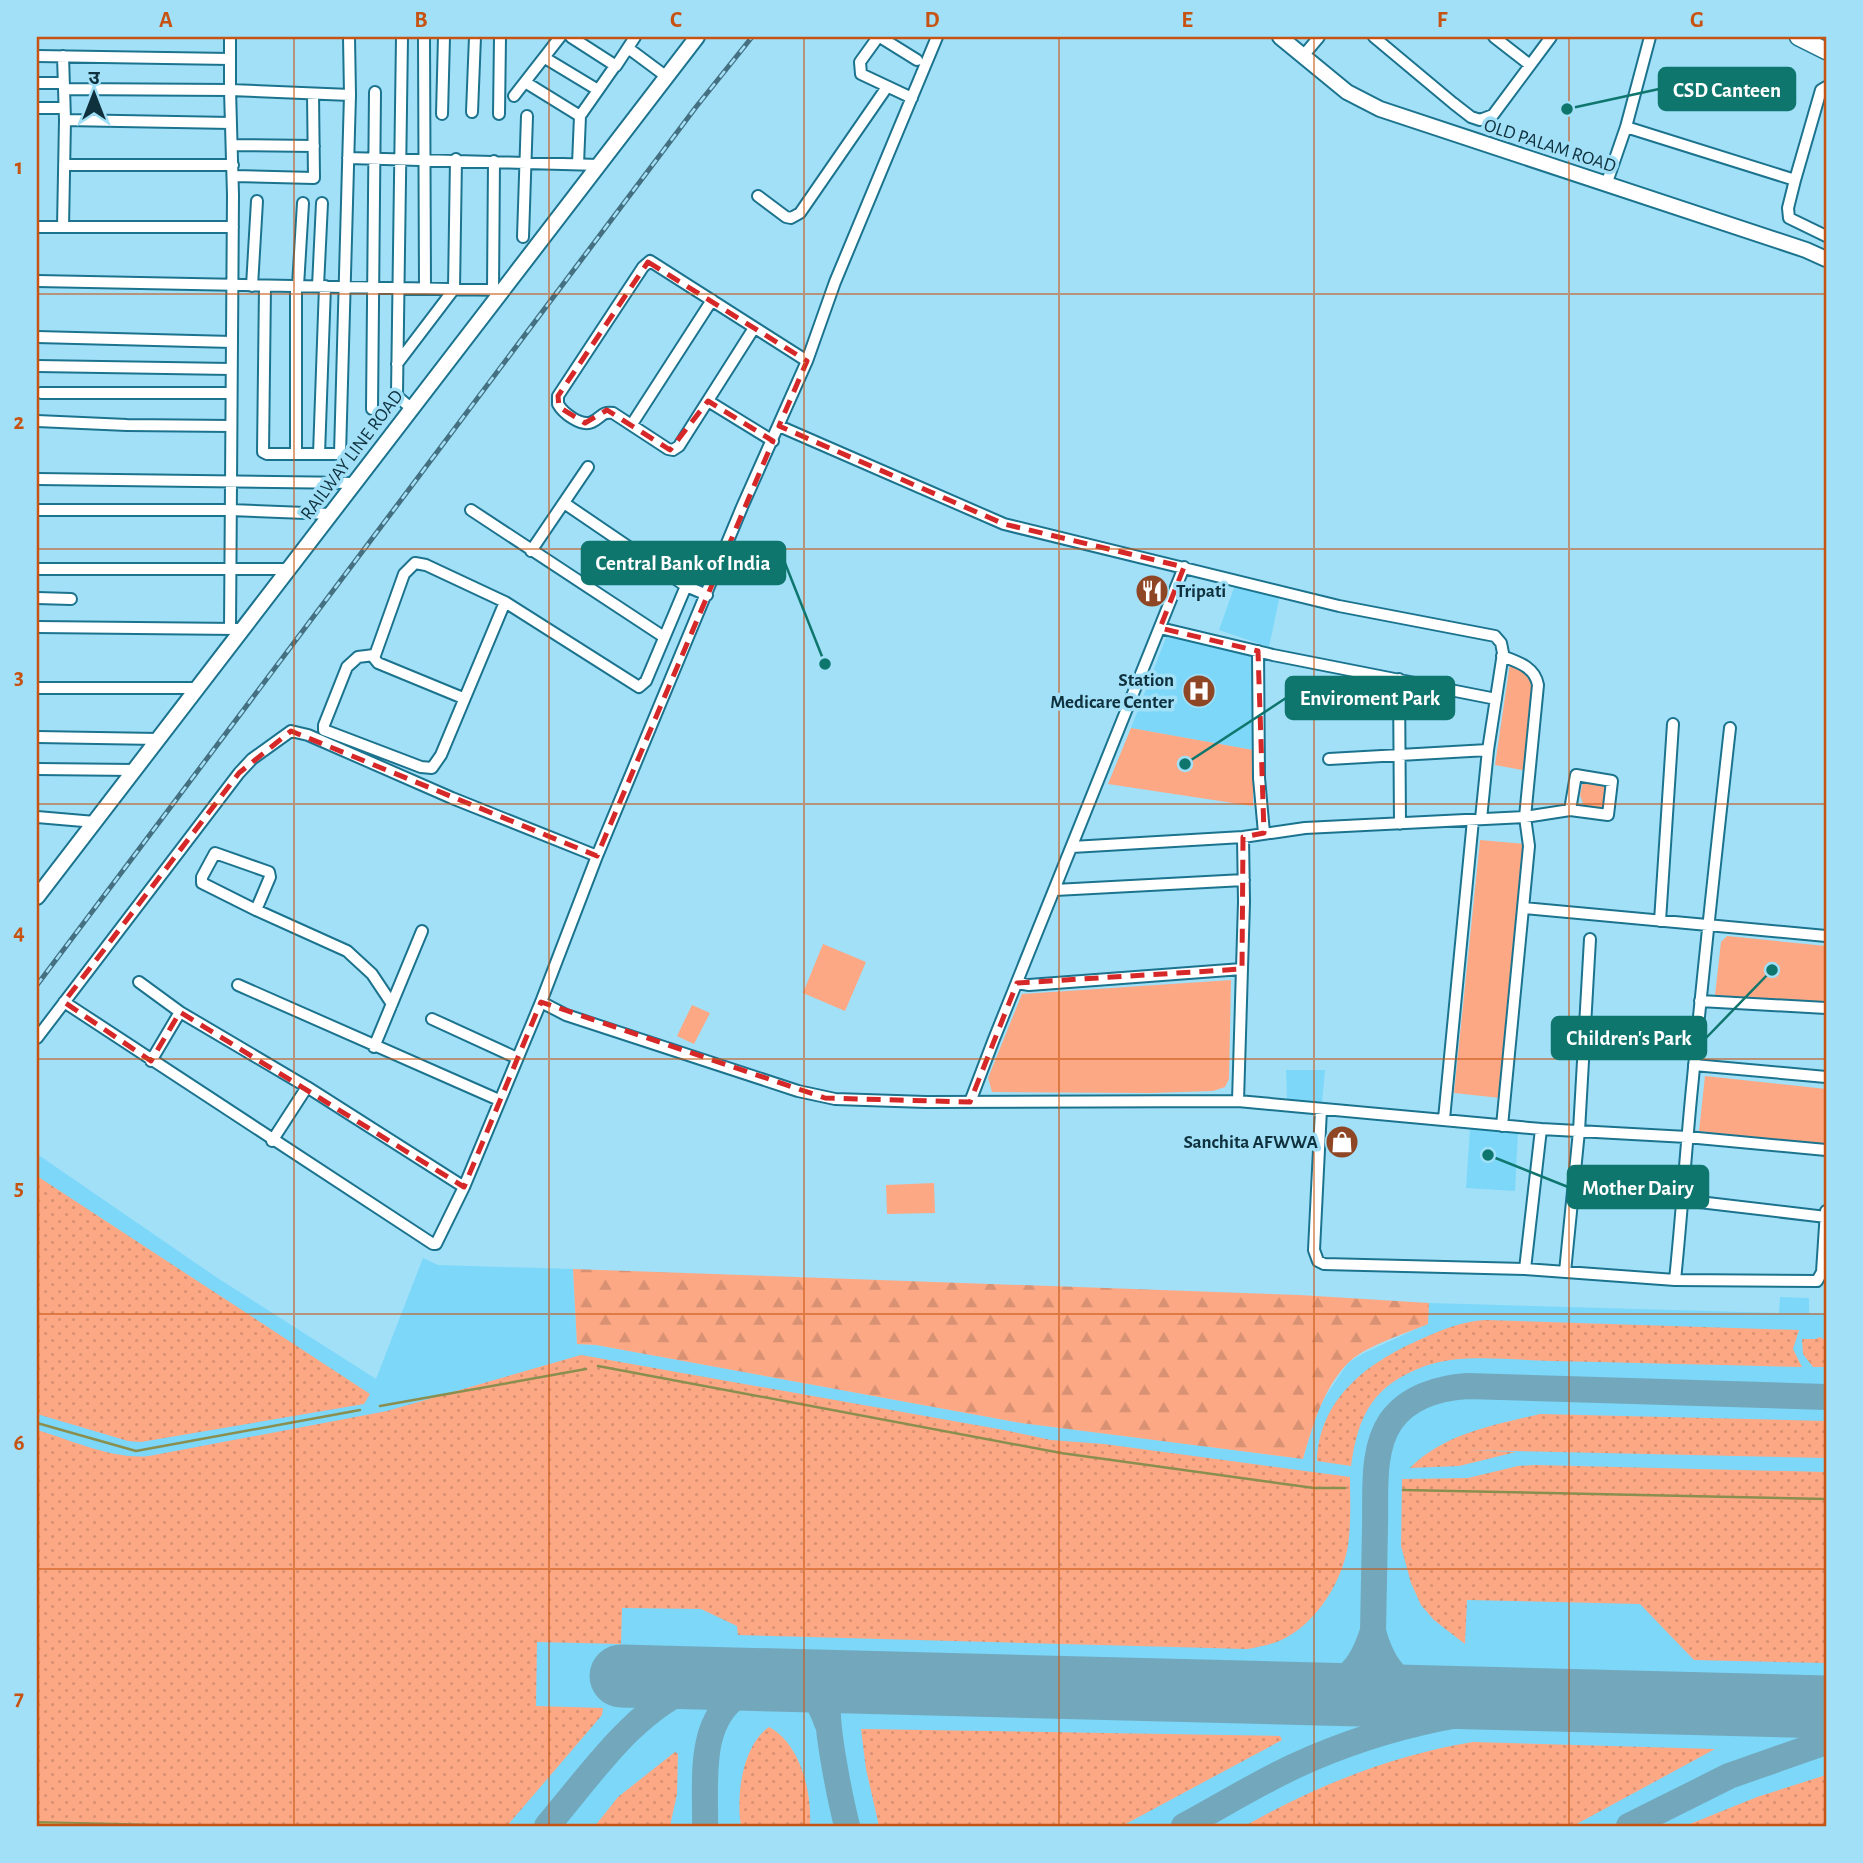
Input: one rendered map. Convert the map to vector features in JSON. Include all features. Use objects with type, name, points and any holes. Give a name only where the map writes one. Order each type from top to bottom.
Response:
[{"type":"main road","points":[[1798,37],[1826,51]]},
{"type":"street","points":[[37,627],[237,629],[231,569],[230,510],[233,171],[230,37]]},
{"type":"street","points":[[265,286],[263,452],[339,455],[350,95],[349,37]]},
{"type":"street","points":[[402,37],[397,364],[398,397],[412,409]]},
{"type":"street","points":[[425,37],[425,288]]},
{"type":"street","points":[[442,114],[444,37]]},
{"type":"street","points":[[472,112],[475,37]]},
{"type":"street","points":[[499,114],[500,37]]},
{"type":"street","points":[[514,96],[560,37]]},
{"type":"street","points":[[571,37],[615,66]]},
{"type":"street","points":[[578,164],[580,116],[635,37]]},
{"type":"street","name":"RAILWAY LINE ROAD","points":[[37,897],[198,688],[237,629],[289,569],[412,409],[498,290],[599,165],[697,37]]},
{"type":"street","points":[[912,98],[864,77],[859,71],[860,62],[879,37],[917,60]]},
{"type":"street","points":[[64,1002],[272,1141],[435,1245],[464,1187],[541,1003],[597,856],[742,508],[807,361],[835,282],[937,37]]},
{"type":"street","name":"OLD PALAM ROAD","points":[[1280,37],[1347,92],[1380,109],[1806,250],[1826,259]]},
{"type":"street","points":[[1303,57],[1319,37]]},
{"type":"street","points":[[1374,37],[1453,103],[1471,117],[1480,120],[1493,115],[1551,37]]},
{"type":"street","points":[[1494,37],[1530,65]]},
{"type":"street","points":[[1606,185],[1626,127],[1650,37]]},
{"type":"street","points":[[628,48],[667,77]]},
{"type":"street","points":[[63,56],[63,227]]},
{"type":"street","points":[[37,57],[230,59]]},
{"type":"street","points":[[545,58],[598,90]]},
{"type":"street","points":[[525,82],[580,116]]},
{"type":"street","points":[[37,83],[350,95]]},
{"type":"street","points":[[758,196],[786,217],[791,218],[800,213],[887,87]]},
{"type":"street","points":[[1826,87],[1821,90],[1788,208],[1789,218],[1826,236]]},
{"type":"street","points":[[372,409],[375,92]]},
{"type":"street","points":[[64,165],[233,171],[314,178],[313,94]]},
{"type":"street","points":[[37,108],[64,108]]},
{"type":"street","points":[[523,237],[527,116]]},
{"type":"street","points":[[65,120],[231,123]]},
{"type":"street","points":[[1626,127],[1795,180]]},
{"type":"street","points":[[232,145],[314,146]]},
{"type":"street","points":[[348,158],[599,165]]},
{"type":"street","points":[[397,364],[454,289],[456,159]]},
{"type":"street","points":[[37,281],[498,290],[494,161]]},
{"type":"street","points":[[252,286],[257,201]]},
{"type":"street","points":[[296,453],[297,286],[303,203]]},
{"type":"street","points":[[319,454],[322,203]]},
{"type":"street","points":[[37,227],[233,227]]},
{"type":"street","points":[[754,328],[673,450],[610,412],[589,423],[581,422],[559,407],[558,397],[648,262],[656,263],[807,361]]},
{"type":"street","points":[[632,424],[712,300]]},
{"type":"street","points":[[37,337],[232,342]]},
{"type":"street","points":[[37,366],[231,369]]},
{"type":"street","points":[[41,393],[231,393]]},
{"type":"street","points":[[708,401],[773,441]]},
{"type":"street","points":[[37,421],[231,426]]},
{"type":"street","points":[[779,426],[1004,523],[1339,606],[1490,634],[1499,639],[1502,643],[1502,656],[1477,819],[1444,1119]]},
{"type":"street","points":[[531,551],[588,467]]},
{"type":"street","points":[[37,479],[355,483]]},
{"type":"street","points":[[564,503],[686,586],[707,595]]},
{"type":"street","points":[[37,510],[230,510],[331,514]]},
{"type":"street","points":[[471,510],[664,637]]},
{"type":"street","points":[[463,698],[378,663],[374,655],[404,574],[415,563],[426,565],[505,602],[639,687],[646,681],[686,586]]},
{"type":"street","points":[[970,1102],[1184,567]]},
{"type":"street","points":[[37,569],[289,569]]},
{"type":"street","points":[[37,598],[71,599]]},
{"type":"street","points":[[374,655],[358,657],[347,667],[324,725],[326,732],[430,769],[439,760],[505,602]]},
{"type":"street","points":[[1160,628],[1239,649],[1496,699]]},
{"type":"street","points":[[1258,652],[1259,778],[1264,832]]},
{"type":"street","points":[[1502,656],[1528,668],[1538,681],[1525,817],[1529,846],[1502,1126]]},
{"type":"street","points":[[1399,679],[1400,824]]},
{"type":"street","points":[[37,688],[198,688]]},
{"type":"street","points":[[1660,921],[1673,724]]},
{"type":"street","points":[[1675,1280],[1700,1001],[1730,728]]},
{"type":"street","points":[[37,1038],[239,772],[252,759],[291,732],[308,735],[452,799],[597,856]]},
{"type":"street","points":[[37,737],[158,739]]},
{"type":"street","points":[[1329,759],[1488,750]]},
{"type":"street","points":[[37,769],[135,770]]},
{"type":"street","points":[[1072,847],[1243,837],[1264,832],[1525,817],[1570,810],[1608,815],[1612,781],[1576,775],[1570,810]]},
{"type":"street","points":[[37,817],[95,822]]},
{"type":"street","points":[[1238,1101],[1243,837]]},
{"type":"street","points":[[256,910],[270,874],[215,853],[202,877],[202,883],[256,910],[347,951],[372,974],[392,1004]]},
{"type":"street","points":[[1055,890],[1244,880]]},
{"type":"street","points":[[1523,908],[1826,936]]},
{"type":"street","points":[[374,1046],[422,931]]},
{"type":"street","points":[[1565,1272],[1579,1131],[1590,939]]},
{"type":"street","points":[[1017,983],[1029,985],[1242,970]]},
{"type":"street","points":[[139,982],[180,1012],[307,1087],[464,1187]]},
{"type":"street","points":[[238,985],[499,1100]]},
{"type":"street","points":[[1700,1001],[1826,1008]]},
{"type":"street","points":[[541,1003],[566,1015],[825,1098],[970,1102],[1238,1101],[1502,1126],[1687,1137],[1826,1150]]},
{"type":"street","points":[[151,1061],[180,1012]]},
{"type":"street","points":[[432,1019],[517,1058]]},
{"type":"street","points":[[1694,1065],[1826,1077]]},
{"type":"street","points":[[272,1141],[307,1087]]},
{"type":"street","points":[[1321,1109],[1314,1250],[1318,1261],[1324,1264],[1525,1269],[1675,1280],[1817,1281],[1822,1272],[1826,1211]]},
{"type":"street","points":[[1525,1269],[1541,1129]]},
{"type":"street","points":[[1682,1200],[1826,1217]]},
{"type":"highlighted area","points":[[648,262],[807,361],[779,426],[1004,524],[1184,567],[1160,628],[1258,651],[1264,833],[1243,837],[1242,969],[1017,983],[970,1102],[825,1098],[541,1002],[464,1187],[180,1012],[151,1061],[64,1002],[239,773],[291,731],[597,856],[773,441],[708,401],[670,450],[607,410],[585,423],[559,407],[558,396]]},
{"type":"shaded area","points":[[1235,585],[1280,595],[1269,647],[1219,630]]},
{"type":"shaded area","name":"Station Medicare Center","points":[[1167,635],[1253,653],[1253,750],[1131,728]]},
{"type":"shaded area","points":[[1286,1070],[1325,1070],[1322,1103],[1287,1100]]},
{"type":"shaded area","points":[[1470,1129],[1518,1132],[1515,1191],[1466,1188]]},
{"type":"shaded area","points":[[37,1154],[216,1277],[376,1379],[423,1258],[438,1265],[573,1269],[577,1344],[596,1345],[1021,1423],[1303,1459],[1316,1415],[1349,1362],[1427,1324],[1429,1303],[1779,1313],[1780,1297],[1809,1298],[1809,1313],[1826,1314],[1826,1826],[37,1826]]},
{"type":"green space","points":[[1510,663],[1518,666],[1536,682],[1527,771],[1495,765]]},
{"type":"green space","points":[[1131,728],[1253,750],[1253,806],[1108,784]]},
{"type":"green space","points":[[1598,781],[1610,784],[1606,809],[1585,809],[1580,795],[1583,782]]},
{"type":"green space","points":[[1480,840],[1526,844],[1501,1098],[1454,1093]]},
{"type":"green space","points":[[1727,936],[1826,946],[1826,1005],[1715,995],[1721,942]]},
{"type":"green space","points":[[823,944],[866,962],[845,1011],[803,993]]},
{"type":"green space","points":[[1231,980],[1229,1079],[1225,1087],[1213,1091],[1151,1093],[992,1092],[988,1078],[1022,994]]},
{"type":"green space","points":[[692,1005],[710,1013],[694,1044],[677,1036]]},
{"type":"green space","points":[[1705,1076],[1826,1089],[1826,1147],[1699,1131]]},
{"type":"green space","points":[[37,1176],[370,1394],[364,1404],[141,1442],[128,1441],[37,1414]]},
{"type":"green space","points":[[934,1183],[935,1213],[887,1214],[886,1185]]},
{"type":"green space","points":[[573,1269],[1300,1295],[1429,1303],[1428,1324],[1376,1345],[1349,1362],[1326,1395],[1303,1459],[1021,1423],[596,1345],[577,1344]]},
{"type":"green space","points":[[1486,1320],[1799,1330],[1793,1349],[1802,1367],[1487,1358],[1439,1362],[1392,1382],[1371,1404],[1358,1432],[1351,1466],[1317,1461],[1326,1419],[1336,1402],[1364,1372],[1400,1349],[1436,1333],[1460,1324]]},
{"type":"green space","points":[[1820,1337],[1826,1341],[1826,1367],[1813,1367],[1803,1354],[1802,1339]]},
{"type":"green space","points":[[581,1355],[1051,1440],[1104,1444],[1350,1477],[1347,1552],[1336,1583],[1306,1624],[1279,1641],[1247,1649],[738,1635],[737,1626],[701,1609],[622,1608],[621,1644],[537,1642],[536,1706],[603,1708],[602,1715],[507,1826],[209,1826],[37,1822],[37,1430],[107,1452],[149,1456],[387,1411]]},
{"type":"green space","points":[[1540,1414],[1826,1421],[1826,1458],[1466,1450],[1516,1452],[1459,1466],[1410,1468],[1439,1446],[1455,1438]]},
{"type":"green space","points":[[1518,1466],[1826,1472],[1826,1663],[1694,1660],[1640,1604],[1467,1600],[1465,1644],[1434,1620],[1421,1605],[1411,1583],[1401,1546],[1402,1479],[1468,1478]]},
{"type":"green space","points":[[769,1727],[780,1735],[797,1757],[809,1799],[810,1826],[741,1826],[739,1801],[743,1772],[753,1746]]},
{"type":"green space","points":[[861,1729],[1280,1736],[1282,1740],[1122,1826],[879,1826],[866,1769]]},
{"type":"green space","points":[[1473,1742],[1715,1749],[1573,1826],[1245,1826],[1299,1798],[1355,1774],[1413,1755]]},
{"type":"green space","points":[[675,1752],[678,1754],[677,1794],[670,1826],[595,1826],[618,1797]]},
{"type":"green space","points":[[1826,1775],[1826,1826],[1685,1826],[1757,1797]]},
{"type":"water","points":[[37,1822],[209,1826],[37,1826]]},
{"type":"waterway","points":[[598,1366],[1061,1453],[1314,1488],[1345,1488]]},
{"type":"waterway","points":[[380,1406],[586,1369]]},
{"type":"waterway","points":[[37,1423],[136,1451],[360,1410]]},
{"type":"waterway","points":[[1403,1490],[1826,1499]]},
{"type":"taxiway","points":[[1464,1697],[1430,1692],[1404,1682],[1386,1663],[1373,1631],[1377,1459],[1391,1421],[1406,1406],[1425,1395],[1467,1386],[1826,1397]]},
{"type":"taxiway","points":[[1282,1693],[1316,1689],[1341,1680],[1359,1662],[1373,1631]]},
{"type":"taxiway","points":[[547,1826],[615,1745],[653,1709],[698,1684],[714,1680],[741,1679]]},
{"type":"taxiway","points":[[705,1826],[707,1754],[710,1736],[717,1720],[726,1706],[740,1694],[777,1680]]},
{"type":"taxiway","points":[[782,1680],[806,1689],[816,1700],[827,1723]]},
{"type":"taxiway","points":[[847,1826],[833,1759],[828,1705],[830,1696],[837,1689],[865,1682]]},
{"type":"taxiway","points":[[1184,1826],[1282,1772],[1368,1737],[1475,1712],[1588,1700]]},
{"type":"taxiway","points":[[1629,1826],[1729,1776],[1826,1742]]},
{"type":"runway","points":[[621,1676],[1826,1707]]},
{"type":"railway","points":[[37,985],[696,107],[752,37]]},
{"type":"place","name":"CSD Canteen","points":[[1567,109]]},
{"type":"place","name":"Tripati","points":[[1152,591]]},
{"type":"place","name":"Central Bank of India","points":[[825,664]]},
{"type":"place","name":"Station Medicare Center","points":[[1199,691]]},
{"type":"place","name":"Enviroment Park","points":[[1185,764]]},
{"type":"place","name":"Children's Park","points":[[1772,970]]},
{"type":"place","name":"Sanchita AFWWA","points":[[1342,1142]]},
{"type":"place","name":"Mother Dairy","points":[[1488,1155]]}]
